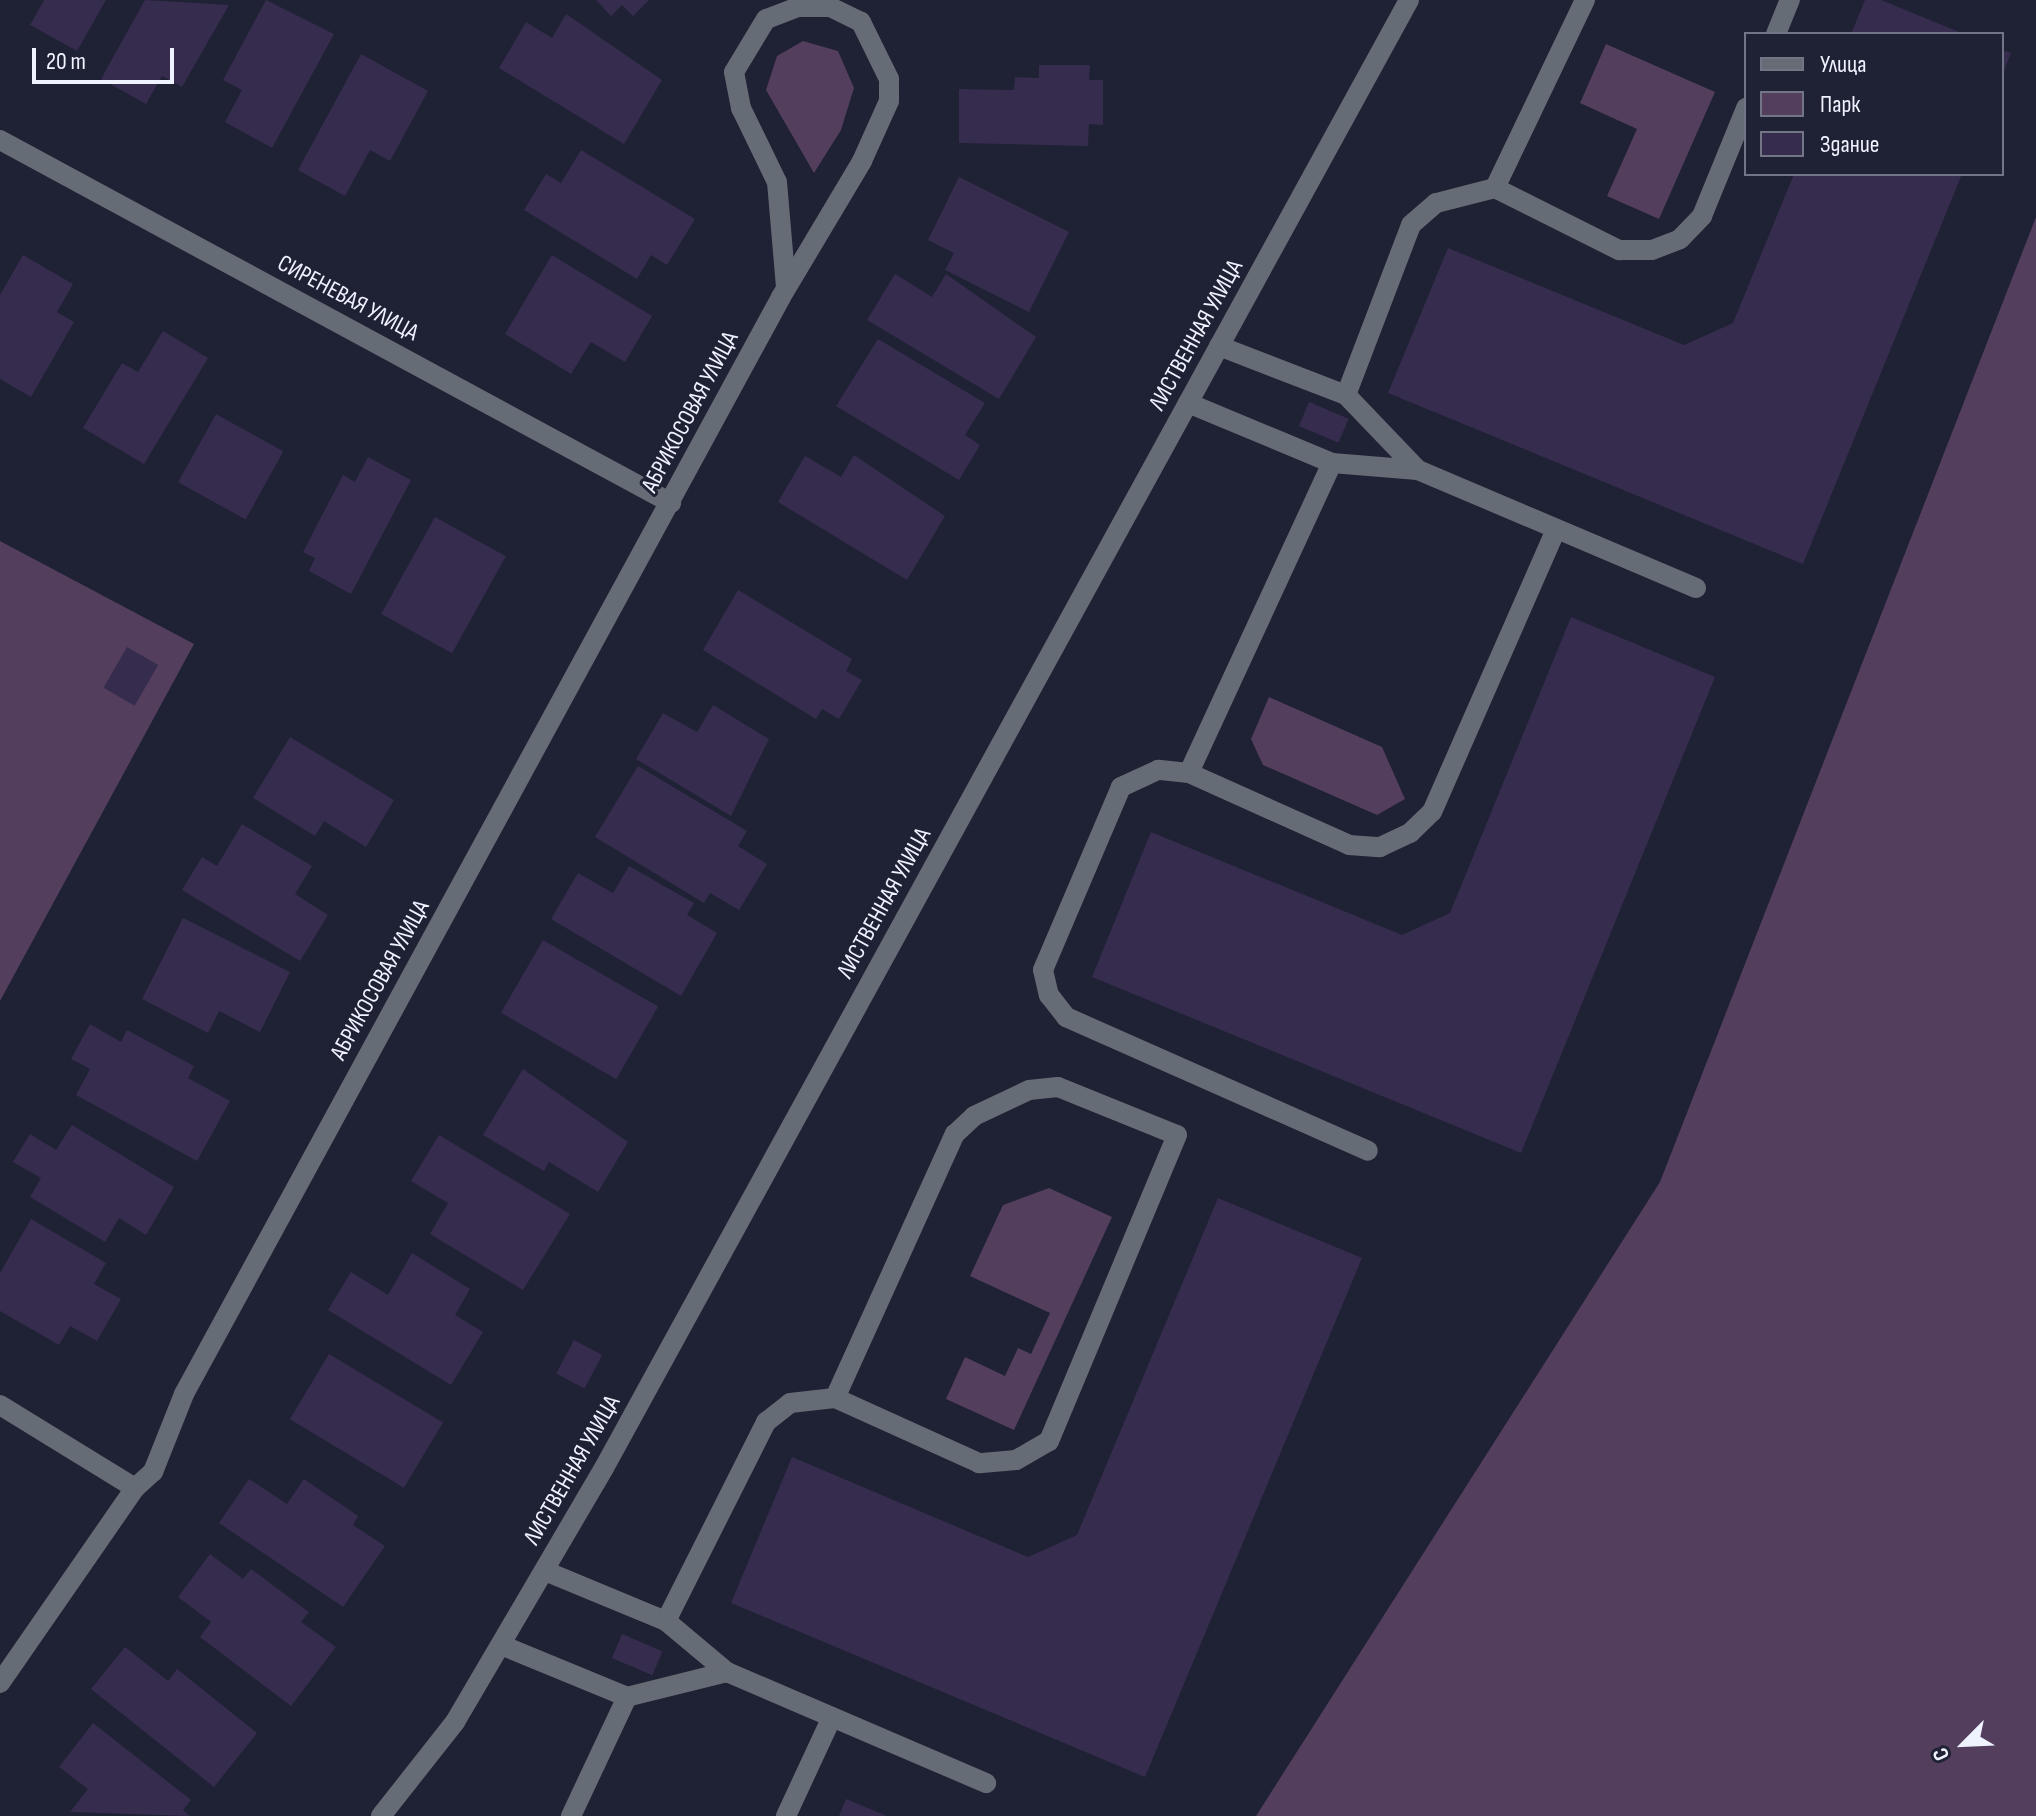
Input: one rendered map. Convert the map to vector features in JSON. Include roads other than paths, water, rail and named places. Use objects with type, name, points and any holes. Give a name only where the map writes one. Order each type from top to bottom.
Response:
[{"type":"street","name":"ЛИСТВЕННАЯ УЛИЦА","points":[[381,1816],[455,1722],[545,1571],[1409,0]]},
{"type":"street","points":[[1495,188],[1585,0]]},
{"type":"street","points":[[1777,32],[1790,0]]},
{"type":"street","name":"АБРИКОСОВАЯ УЛИЦА","points":[[0,1683],[135,1488],[153,1472],[184,1394],[786,287],[862,161],[889,101],[889,79],[861,22],[830,7],[798,7],[766,19],[734,72],[741,108],[777,182],[786,287]]},
{"type":"street","points":[[1346,395],[1411,225],[1436,203],[1495,188],[1619,250],[1652,250],[1680,239],[1702,216],[1744,113]]},
{"type":"street","name":"СИРЕНЕВАЯ УЛИЦА","points":[[0,140],[671,503]]},
{"type":"street","points":[[1219,346],[1346,395],[1418,470]]},
{"type":"street","points":[[1188,403],[1332,463],[1418,470],[1696,588]]},
{"type":"street","points":[[1189,773],[1332,463]]},
{"type":"street","points":[[1368,1151],[1066,1017],[1049,995],[1043,970],[1121,787],[1158,770],[1189,773],[1349,845],[1380,847],[1410,833],[1432,812],[1556,529]]},
{"type":"street","points":[[666,1621],[766,1422],[790,1403],[835,1398],[979,1463],[1016,1460],[1049,1441],[1177,1135],[1058,1087],[1029,1090],[974,1116],[955,1134],[835,1398]]},
{"type":"street","points":[[0,1405],[135,1488]]},
{"type":"street","points":[[545,1571],[666,1621],[727,1672],[986,1783]]},
{"type":"street","points":[[501,1645],[627,1697],[727,1672]]},
{"type":"street","points":[[571,1816],[627,1697]]},
{"type":"street","points":[[786,1816],[832,1717]]}]
